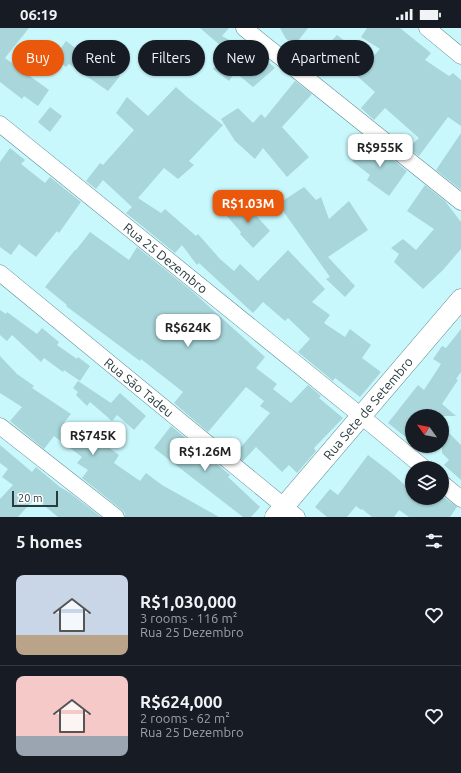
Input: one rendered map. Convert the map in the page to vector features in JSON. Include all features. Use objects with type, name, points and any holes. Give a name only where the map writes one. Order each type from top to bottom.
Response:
[{"type":"street","points":[[244,28],[461,202]]},
{"type":"street","points":[[427,28],[461,56]]},
{"type":"street","name":"Rua 25 Dezembro","points":[[0,124],[416,461]]},
{"type":"street","name":"Rua São Tadeu","points":[[0,274],[285,514]]},
{"type":"street","name":"Rua Sete de Setembro","points":[[285,514],[360,415],[461,299]]},
{"type":"street","points":[[0,426],[116,517]]},
{"type":"street","points":[[449,489],[461,499]]},
{"type":"building","points":[[0,28],[29,28],[19,40],[12,40],[12,49],[5,58],[12,63],[12,76],[30,76],[49,90],[38,106],[24,96],[22,99],[0,82]]},
{"type":"building","points":[[200,28],[229,28],[222,36],[229,40],[214,40]]},
{"type":"building","points":[[280,28],[308,28],[299,40],[286,39]]},
{"type":"building","points":[[367,28],[400,28],[431,53],[425,60],[449,76],[453,73],[461,80],[461,126],[448,117],[419,156],[408,148],[419,138],[385,108],[374,120],[361,108],[375,92],[357,76],[374,76],[374,56],[380,49],[374,45],[374,40],[366,40],[361,37]]},
{"type":"building","points":[[337,35],[344,40],[332,40]]},
{"type":"building","points":[[66,41],[72,45],[72,66],[69,64],[66,67],[64,66],[64,44]]},
{"type":"building","points":[[269,63],[275,68],[269,73]]},
{"type":"building","points":[[86,76],[120,76],[108,91]]},
{"type":"building","points":[[222,76],[232,76],[229,81]]},
{"type":"building","points":[[240,76],[266,76],[253,87]]},
{"type":"building","points":[[295,81],[312,94],[282,127],[309,157],[287,177],[263,148],[255,159],[235,141],[221,119],[238,108],[253,123],[261,114],[265,118]]},
{"type":"building","points":[[176,87],[223,125],[189,161],[194,165],[178,179],[164,168],[138,198],[161,213],[165,209],[196,236],[198,234],[220,259],[234,271],[240,264],[258,281],[288,250],[325,289],[312,302],[330,315],[324,323],[345,337],[350,329],[371,345],[362,358],[381,372],[360,397],[335,378],[333,381],[298,352],[310,339],[288,318],[285,321],[263,302],[253,313],[199,263],[197,265],[182,245],[175,253],[126,213],[132,207],[103,180],[96,189],[86,181],[100,163],[103,165],[134,130],[116,113],[127,97],[148,116]]},
{"type":"building","points":[[50,107],[62,116],[50,132],[38,122]]},
{"type":"building","points":[[461,133],[461,190],[436,170]]},
{"type":"building","points":[[368,140],[407,171],[389,196],[367,180],[370,175],[352,161]]},
{"type":"building","points":[[10,148],[25,160],[21,164],[45,183],[50,177],[81,202],[59,233],[57,231],[36,257],[19,244],[11,255],[0,247],[0,162]]},
{"type":"building","points":[[425,185],[445,201],[461,222],[461,249],[443,270],[423,289],[394,262],[399,254],[391,248],[403,239],[416,250],[434,229],[407,211]]},
{"type":"building","points":[[304,187],[316,200],[321,197],[329,219],[349,201],[368,230],[328,257],[355,286],[345,297],[326,279],[330,277],[278,204]]},
{"type":"building","points":[[244,202],[270,231],[253,248],[225,214]]},
{"type":"building","points":[[90,232],[129,260],[137,247],[193,292],[265,357],[256,368],[277,384],[273,389],[291,403],[308,385],[321,396],[319,398],[343,418],[314,448],[316,451],[297,473],[289,465],[282,472],[256,447],[243,461],[226,447],[233,438],[241,447],[270,413],[260,406],[264,401],[246,387],[208,432],[174,403],[183,392],[141,359],[140,361],[66,306],[67,305],[45,287]]},
{"type":"building","points":[[0,310],[6,314],[7,312],[37,334],[42,328],[59,342],[57,345],[90,366],[80,381],[64,370],[63,372],[44,358],[41,362],[12,335],[7,341],[0,335]]},
{"type":"building","points":[[461,329],[461,372],[456,379],[458,380],[442,404],[448,409],[405,409],[405,436],[388,423],[418,385],[424,390],[441,364],[433,359],[442,346],[446,348]]},
{"type":"building","points":[[0,356],[17,374],[34,386],[32,388],[71,414],[63,424],[92,444],[96,439],[119,455],[114,463],[140,481],[146,473],[162,485],[219,517],[125,517],[125,513],[122,510],[82,478],[88,470],[77,463],[82,457],[54,436],[44,449],[10,421],[22,407],[0,393]]},
{"type":"building","points":[[78,381],[111,403],[120,393],[146,416],[134,430],[117,415],[112,421],[90,402],[87,406],[76,395],[78,392],[73,388]]},
{"type":"building","points":[[449,410],[456,416],[449,416]]},
{"type":"building","points":[[171,426],[230,475],[228,477],[260,507],[251,517],[243,517],[154,448]]},
{"type":"building","points":[[449,433],[461,445],[461,480],[449,469],[449,460],[442,453],[449,453]]},
{"type":"building","points":[[0,445],[32,472],[36,467],[60,487],[101,517],[58,517],[35,498],[18,517],[0,517],[0,499],[13,485],[2,477],[8,469],[0,463]]},
{"type":"building","points":[[368,455],[405,485],[405,505],[449,505],[449,501],[457,507],[450,517],[409,517],[399,510],[394,517],[372,517],[356,506],[347,517],[327,517],[315,507],[330,489],[338,495]]}]
